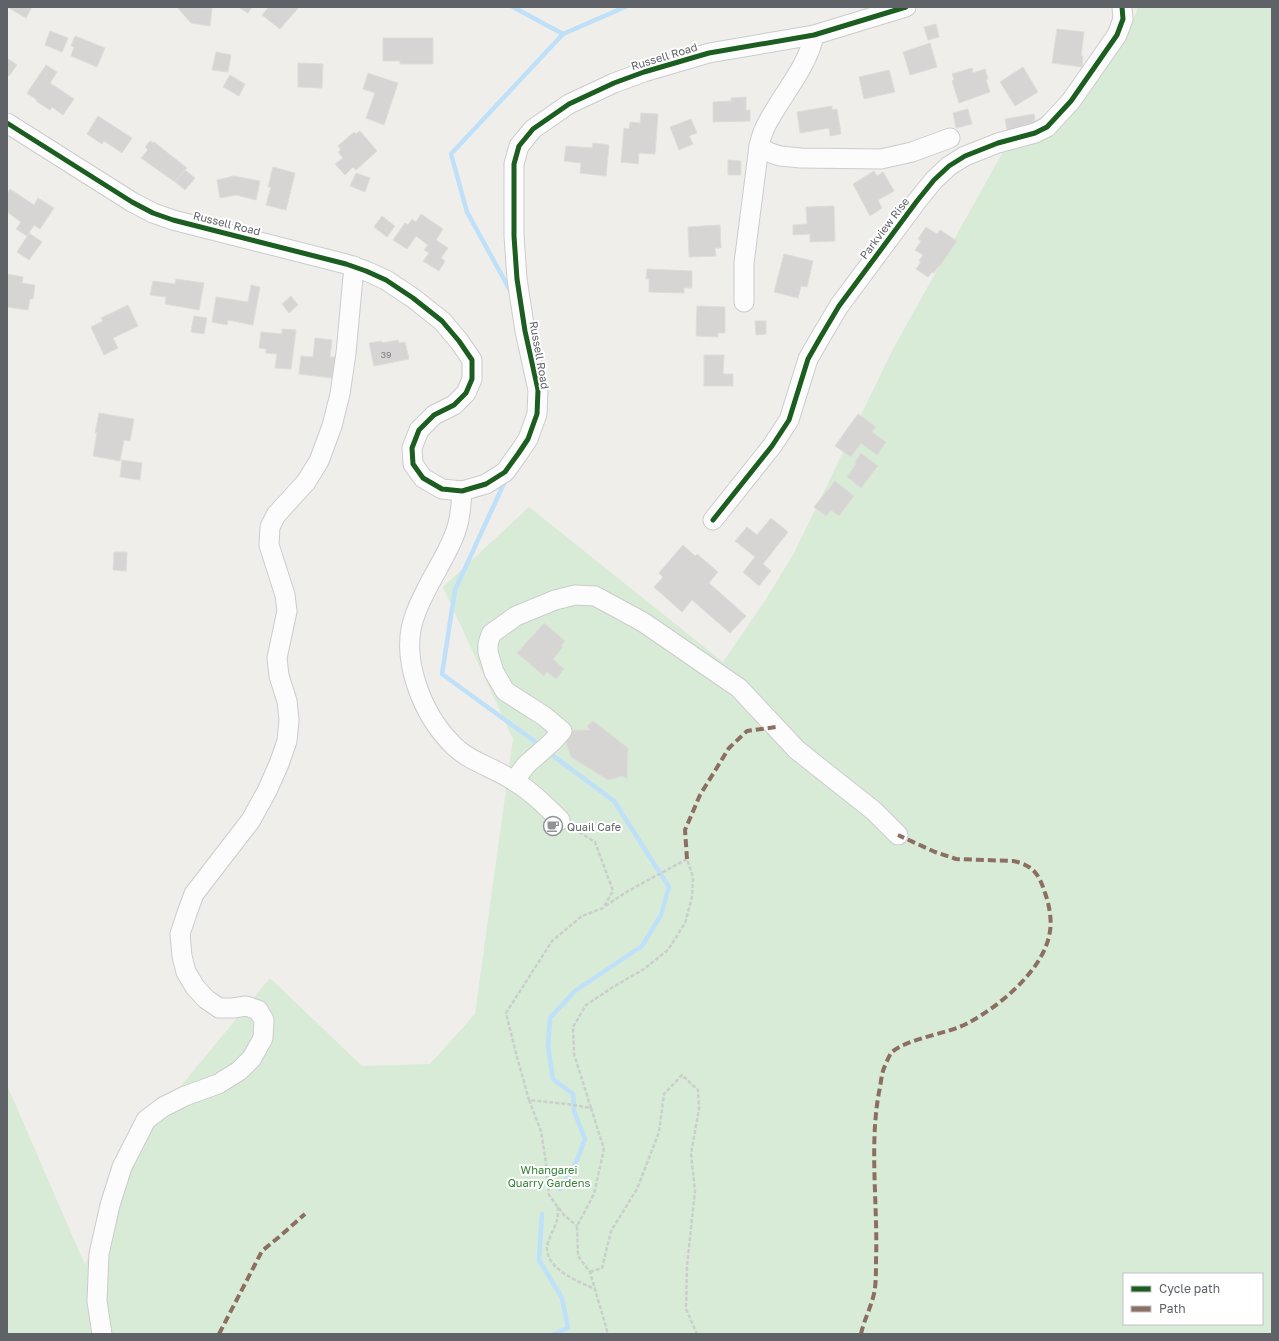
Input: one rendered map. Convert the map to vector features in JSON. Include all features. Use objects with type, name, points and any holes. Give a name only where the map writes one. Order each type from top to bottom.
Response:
[{"type":"street","name":"Russell Road","points":[[7,123],[132,202],[153,213],[173,220],[289,248],[354,266],[386,280],[413,298],[442,321],[459,340],[472,360],[472,379],[466,393],[454,405],[434,416],[418,430],[412,448],[413,464],[423,478],[442,489],[462,491],[486,484],[505,472],[528,439],[536,414],[538,390],[525,331],[517,279],[514,236],[514,164],[519,146],[533,129],[570,104],[614,83],[670,64],[709,54],[814,35],[906,7]]},
{"type":"street","name":"Parkview Rise","points":[[713,520],[772,446],[789,420],[808,359],[820,338],[839,306],[917,201],[934,180],[950,166],[965,156],[998,143],[1035,133],[1047,127],[1071,101],[1117,35],[1123,19],[1122,7]]},
{"type":"street","points":[[744,302],[744,263],[759,146],[768,120],[805,62],[812,45],[814,35]]},
{"type":"street","points":[[759,146],[768,152],[780,156],[863,160],[881,159],[912,152],[950,138]]},
{"type":"street","points":[[102,1334],[97,1301],[99,1254],[110,1206],[122,1167],[146,1120],[163,1106],[218,1084],[239,1071],[252,1058],[263,1038],[264,1020],[258,1010],[246,1006],[219,1008],[206,999],[195,988],[186,972],[182,956],[180,934],[194,894],[251,820],[267,791],[287,741],[289,720],[286,701],[279,676],[277,658],[287,611],[285,595],[269,545],[270,527],[276,515],[306,482],[319,462],[332,426],[340,394],[344,367],[354,266]]},
{"type":"street","points":[[462,491],[461,510],[454,536],[428,585],[414,616],[409,646],[413,671],[429,713],[454,746],[470,757],[514,781],[536,797],[560,820]]},
{"type":"street","points":[[514,781],[526,766],[562,731],[544,716],[505,691],[494,672],[488,652],[488,644],[491,634],[516,616],[536,607],[575,594],[595,596],[643,622],[739,688],[797,750],[874,811],[898,835]]},
{"type":"path","points":[[560,820],[595,842],[613,891],[603,908]]},
{"type":"path","points":[[577,1226],[564,1215],[549,1196],[541,1131],[517,1057],[506,1012],[552,941],[582,916],[603,908],[644,882],[687,859],[693,876],[692,897],[685,923],[668,950],[644,969],[586,1005],[573,1027],[574,1054],[604,1149],[594,1194],[577,1226],[578,1256],[590,1272],[608,1334]]},
{"type":"path","points":[[590,1272],[602,1268],[611,1230],[637,1189],[659,1132],[664,1094],[682,1075],[698,1090],[699,1108],[691,1154],[695,1191],[687,1266],[686,1309],[697,1334]]},
{"type":"path","points":[[530,1100],[585,1106],[591,1108]]},
{"type":"path","points":[[558,1207],[557,1220],[547,1249],[550,1259],[568,1276],[595,1289]]},
{"type":"green space","name":"Whangarei Quarry Gardens","points":[[1136,7],[1272,7],[1272,1334],[7,1334],[7,1085],[85,1265],[137,1139],[270,978],[362,1066],[430,1064],[475,1014],[513,739],[443,587],[529,507],[723,662],[766,599],[794,553],[893,349],[1014,132],[1060,106],[1114,57],[1137,11]]},
{"type":"building","points":[[7,7],[32,7],[26,18]]},
{"type":"building","points":[[177,7],[212,8],[210,26],[191,23]]},
{"type":"building","points":[[238,7],[252,7],[248,13]]},
{"type":"building","points":[[269,7],[299,7],[280,29],[262,15]]},
{"type":"building","points":[[936,24],[939,37],[928,40],[924,27]]},
{"type":"building","points":[[1057,29],[1084,32],[1081,56],[1083,56],[1082,67],[1052,63]]},
{"type":"building","points":[[50,31],[68,38],[62,52],[45,45]]},
{"type":"building","points":[[75,36],[105,48],[97,67],[71,56],[74,47],[71,46]]},
{"type":"building","points":[[383,38],[433,38],[433,64],[400,64],[400,61],[383,61]]},
{"type":"building","points":[[930,43],[937,67],[910,75],[903,52]]},
{"type":"building","points":[[216,52],[231,55],[228,72],[212,70]]},
{"type":"building","points":[[7,58],[17,65],[9,76],[7,74]]},
{"type":"building","points":[[298,63],[323,64],[322,88],[298,87]]},
{"type":"building","points":[[46,65],[57,72],[50,83],[74,99],[63,115],[52,107],[50,110],[27,93]]},
{"type":"building","points":[[1023,67],[1038,92],[1015,106],[1000,82]]},
{"type":"building","points":[[972,68],[973,73],[985,69],[988,79],[986,80],[990,92],[959,103],[952,81],[954,79],[952,74]]},
{"type":"building","points":[[889,70],[895,92],[864,99],[859,77]]},
{"type":"building","points":[[368,73],[398,83],[384,125],[366,118],[375,93],[363,89]]},
{"type":"building","points":[[230,75],[245,84],[239,96],[223,87]]},
{"type":"building","points":[[746,97],[746,110],[750,110],[750,121],[713,122],[713,102],[731,101],[731,98]]},
{"type":"building","points":[[832,106],[832,110],[837,109],[841,134],[830,136],[829,128],[800,133],[797,112]]},
{"type":"building","points":[[968,109],[972,124],[956,128],[953,113]]},
{"type":"building","points":[[641,113],[658,114],[655,154],[639,153],[638,164],[621,162],[624,128],[629,129],[630,122],[640,123]]},
{"type":"building","points":[[1034,114],[1036,126],[1007,130],[1005,119]]},
{"type":"building","points":[[98,116],[132,138],[122,153],[104,141],[102,144],[87,134]]},
{"type":"building","points":[[691,119],[697,133],[689,136],[693,144],[679,150],[670,127]]},
{"type":"building","points":[[360,131],[377,151],[356,170],[353,167],[345,175],[335,164],[343,158],[338,152],[341,150],[338,146],[354,132],[356,134]]},
{"type":"building","points":[[150,141],[153,143],[154,142],[187,168],[175,182],[141,158],[148,150],[145,147]]},
{"type":"building","points":[[593,143],[609,145],[606,176],[580,173],[581,163],[564,161],[566,146],[592,148]]},
{"type":"building","points":[[728,160],[741,161],[741,175],[728,175]]},
{"type":"building","points":[[273,167],[295,173],[286,210],[266,205],[271,187],[268,187]]},
{"type":"building","points":[[185,170],[195,178],[185,190],[175,182]]},
{"type":"building","points":[[874,171],[877,176],[883,172],[894,191],[878,200],[882,208],[870,216],[853,184]]},
{"type":"building","points":[[356,173],[370,178],[365,192],[350,186]]},
{"type":"building","points":[[234,176],[260,181],[256,200],[236,195],[220,198],[217,180]]},
{"type":"building","points":[[10,189],[34,205],[38,198],[54,208],[40,229],[34,225],[27,236],[16,229],[21,222],[7,212],[7,194]]},
{"type":"building","points":[[834,206],[835,241],[810,242],[810,234],[793,235],[793,225],[807,224],[806,207]]},
{"type":"building","points":[[421,214],[443,229],[436,240],[448,248],[441,258],[445,261],[439,271],[423,261],[429,253],[424,250],[428,245],[416,236],[407,249],[393,240],[405,223],[408,225],[412,219],[416,222]]},
{"type":"building","points":[[382,216],[395,226],[387,237],[374,227]]},
{"type":"building","points":[[720,225],[721,248],[715,248],[716,256],[689,257],[688,227]]},
{"type":"building","points":[[926,227],[937,234],[940,230],[957,241],[939,267],[928,277],[916,269],[921,262],[919,261],[923,255],[915,250],[921,241],[918,239]]},
{"type":"building","points":[[29,233],[42,242],[29,260],[17,252]]},
{"type":"building","points":[[784,254],[813,261],[807,287],[801,286],[798,298],[774,292]]},
{"type":"building","points":[[647,269],[692,271],[692,288],[684,288],[684,293],[649,292],[649,279],[646,279]]},
{"type":"building","points":[[7,274],[23,277],[22,283],[35,285],[33,299],[30,299],[28,310],[7,307]]},
{"type":"building","points":[[176,279],[204,283],[199,310],[165,304],[166,297],[150,295],[153,281],[175,284]]},
{"type":"building","points":[[251,285],[260,287],[253,325],[228,320],[227,325],[212,322],[216,297],[248,302]]},
{"type":"building","points":[[291,296],[298,305],[289,313],[282,304]]},
{"type":"building","points":[[128,305],[138,326],[113,338],[118,348],[104,355],[91,327],[103,321],[101,318]]},
{"type":"building","points":[[697,306],[725,307],[725,333],[718,333],[718,337],[696,336]]},
{"type":"building","points":[[194,316],[207,318],[204,334],[191,332]]},
{"type":"building","points":[[755,321],[766,321],[766,334],[756,335]]},
{"type":"building","points":[[282,329],[296,330],[291,369],[275,368],[277,354],[266,353],[266,349],[259,348],[261,332],[282,334]]},
{"type":"building","points":[[315,338],[332,340],[330,357],[335,357],[332,378],[299,374],[301,356],[313,357]]},
{"type":"building","points":[[398,340],[399,343],[405,342],[409,359],[374,366],[369,343],[382,341],[382,343]]},
{"type":"building","points":[[704,355],[724,355],[723,374],[733,374],[733,386],[704,386]]},
{"type":"building","points":[[99,413],[134,419],[130,441],[124,440],[120,461],[93,456]]},
{"type":"building","points":[[858,414],[876,427],[872,432],[886,442],[877,455],[861,443],[851,457],[835,446]]},
{"type":"building","points":[[861,453],[878,466],[861,488],[847,477],[856,464],[855,462]]},
{"type":"building","points":[[122,460],[142,463],[140,480],[120,477]]},
{"type":"building","points":[[835,481],[854,496],[839,516],[831,510],[826,516],[814,507]]},
{"type":"building","points":[[771,518],[788,532],[763,564],[771,571],[759,586],[743,572],[755,557],[735,541],[747,527],[757,535]]},
{"type":"building","points":[[683,545],[695,556],[697,554],[718,572],[709,583],[746,616],[730,633],[692,600],[682,612],[654,587],[663,577],[659,573]]},
{"type":"building","points":[[114,552],[127,552],[126,571],[113,570]]},
{"type":"building","points":[[544,623],[565,641],[561,646],[563,647],[553,659],[564,669],[556,679],[547,672],[544,676],[517,653]]},
{"type":"building","points":[[593,721],[628,748],[627,779],[623,776],[608,780],[571,757],[566,743],[569,733],[574,730],[590,730],[587,726]]},
{"type":"waterway","points":[[513,7],[563,34]]},
{"type":"waterway","points":[[511,292],[467,212],[451,154],[563,34],[625,7]]},
{"type":"waterway","points":[[506,479],[455,590],[442,674],[541,746]]},
{"type":"waterway","points":[[548,752],[614,801],[669,887],[661,915],[642,946],[575,991],[550,1018],[548,1047],[553,1079],[573,1094],[574,1111],[585,1139],[575,1165],[560,1189]]},
{"type":"waterway","points":[[542,1214],[539,1260],[562,1298],[568,1328],[554,1334]]},
{"type":"marked path","points":[[687,859],[685,830],[700,795],[729,748],[747,731],[776,727]]},
{"type":"marked path","points":[[861,1334],[875,1288],[876,1240],[874,1155],[876,1113],[884,1068],[889,1057],[892,1052],[899,1047],[960,1027],[994,1007],[1019,985],[1040,959],[1046,945],[1051,926],[1049,907],[1043,886],[1034,871],[1026,865],[1013,861],[956,859],[935,852],[898,835]]},
{"type":"marked path","points":[[219,1334],[262,1251],[305,1214]]},
{"type":"cycle path","points":[[7,123],[132,202],[153,213],[173,220],[346,264],[366,271],[386,280],[413,298],[442,321],[459,341],[472,360],[472,379],[466,393],[454,405],[434,415],[419,430],[412,448],[413,464],[423,478],[442,489],[462,491],[486,484],[505,472],[528,439],[537,414],[538,390],[525,331],[517,279],[514,236],[514,164],[519,146],[533,129],[569,104],[614,83],[644,72],[709,53],[814,35],[906,7]]},
{"type":"cycle path","points":[[713,520],[772,446],[789,420],[808,359],[820,338],[839,306],[917,201],[934,180],[949,166],[965,156],[998,143],[1035,133],[1047,127],[1071,101],[1117,35],[1123,19],[1122,7]]},
{"type":"place","name":"Quail Cafe","points":[[553,826]]}]
